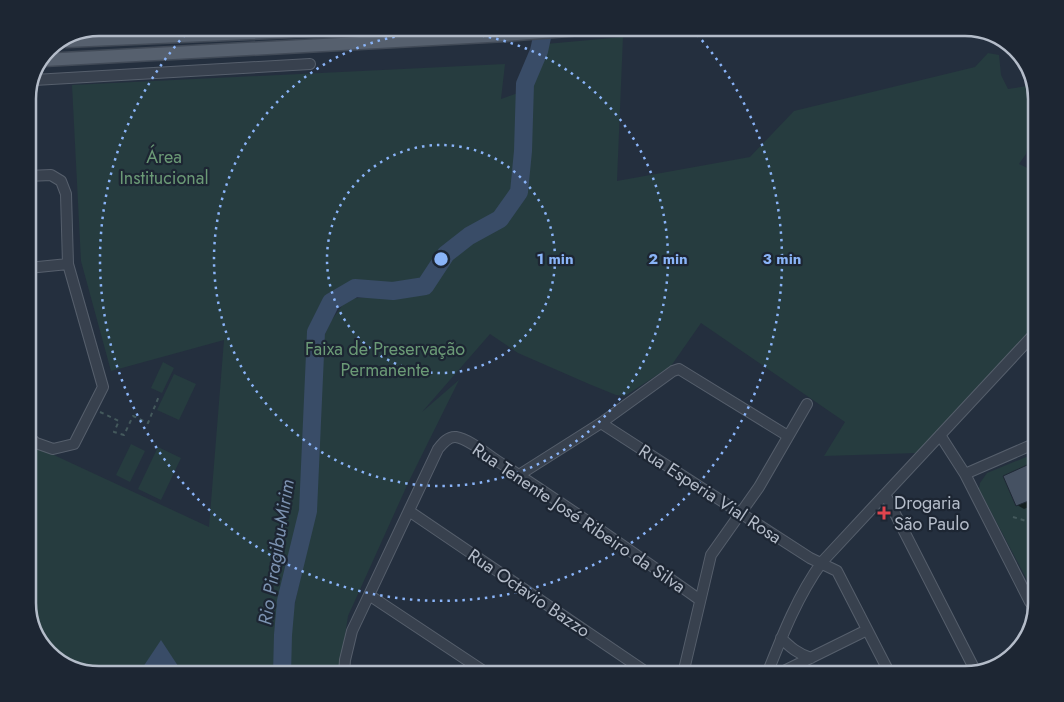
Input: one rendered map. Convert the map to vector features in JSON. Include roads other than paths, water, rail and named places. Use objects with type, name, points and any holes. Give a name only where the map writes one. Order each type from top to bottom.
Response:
[{"type":"main road","points":[[79,40],[119,36]]},
{"type":"main road","points":[[51,60],[488,36]]},
{"type":"street","points":[[39,80],[310,64]]},
{"type":"street","points":[[36,176],[51,175],[61,181],[66,194],[68,264],[103,387],[74,444],[53,449],[36,443]]},
{"type":"street","points":[[36,267],[68,264]]},
{"type":"street","points":[[770,666],[808,582],[822,562],[1028,341]]},
{"type":"street","points":[[519,475],[600,423],[673,371],[679,369],[788,436]]},
{"type":"street","points":[[685,666],[711,555],[759,487],[807,404]]},
{"type":"street","name":"Rua Esperia Vial Rosa","points":[[600,423],[810,558],[837,570],[886,666]]},
{"type":"street","points":[[940,435],[965,474],[1028,598]]},
{"type":"street","name":"Rua Tenente José Ribeiro da Silva","points":[[344,666],[352,631],[438,449],[444,441],[456,437],[467,441],[519,475],[700,600]]},
{"type":"street","points":[[965,474],[1028,446]]},
{"type":"street","points":[[885,494],[972,665]]},
{"type":"street","name":"Rua Octavio Bazzo","points":[[409,511],[637,666]]},
{"type":"street","points":[[369,595],[476,666]]},
{"type":"street","points":[[794,666],[867,630]]},
{"type":"street","points":[[782,638],[790,648],[803,656],[811,658]]},
{"type":"water","points":[[161,640],[178,666],[144,666]]},
{"type":"waterway","name":"Rio Piragibu-Mirim","points":[[282,666],[286,601],[308,511],[316,332],[331,302],[355,288],[393,291],[425,286],[446,254],[469,236],[500,219],[519,192],[523,151],[525,84],[539,51],[542,36]]},
{"type":"place","name":"Drogaria São Paulo","points":[[884,513]]},
{"type":"park label","name":"Área Institucional","points":[[164,167]]},
{"type":"park label","name":"Faixa de Preservação Permanente","points":[[385,359]]}]
